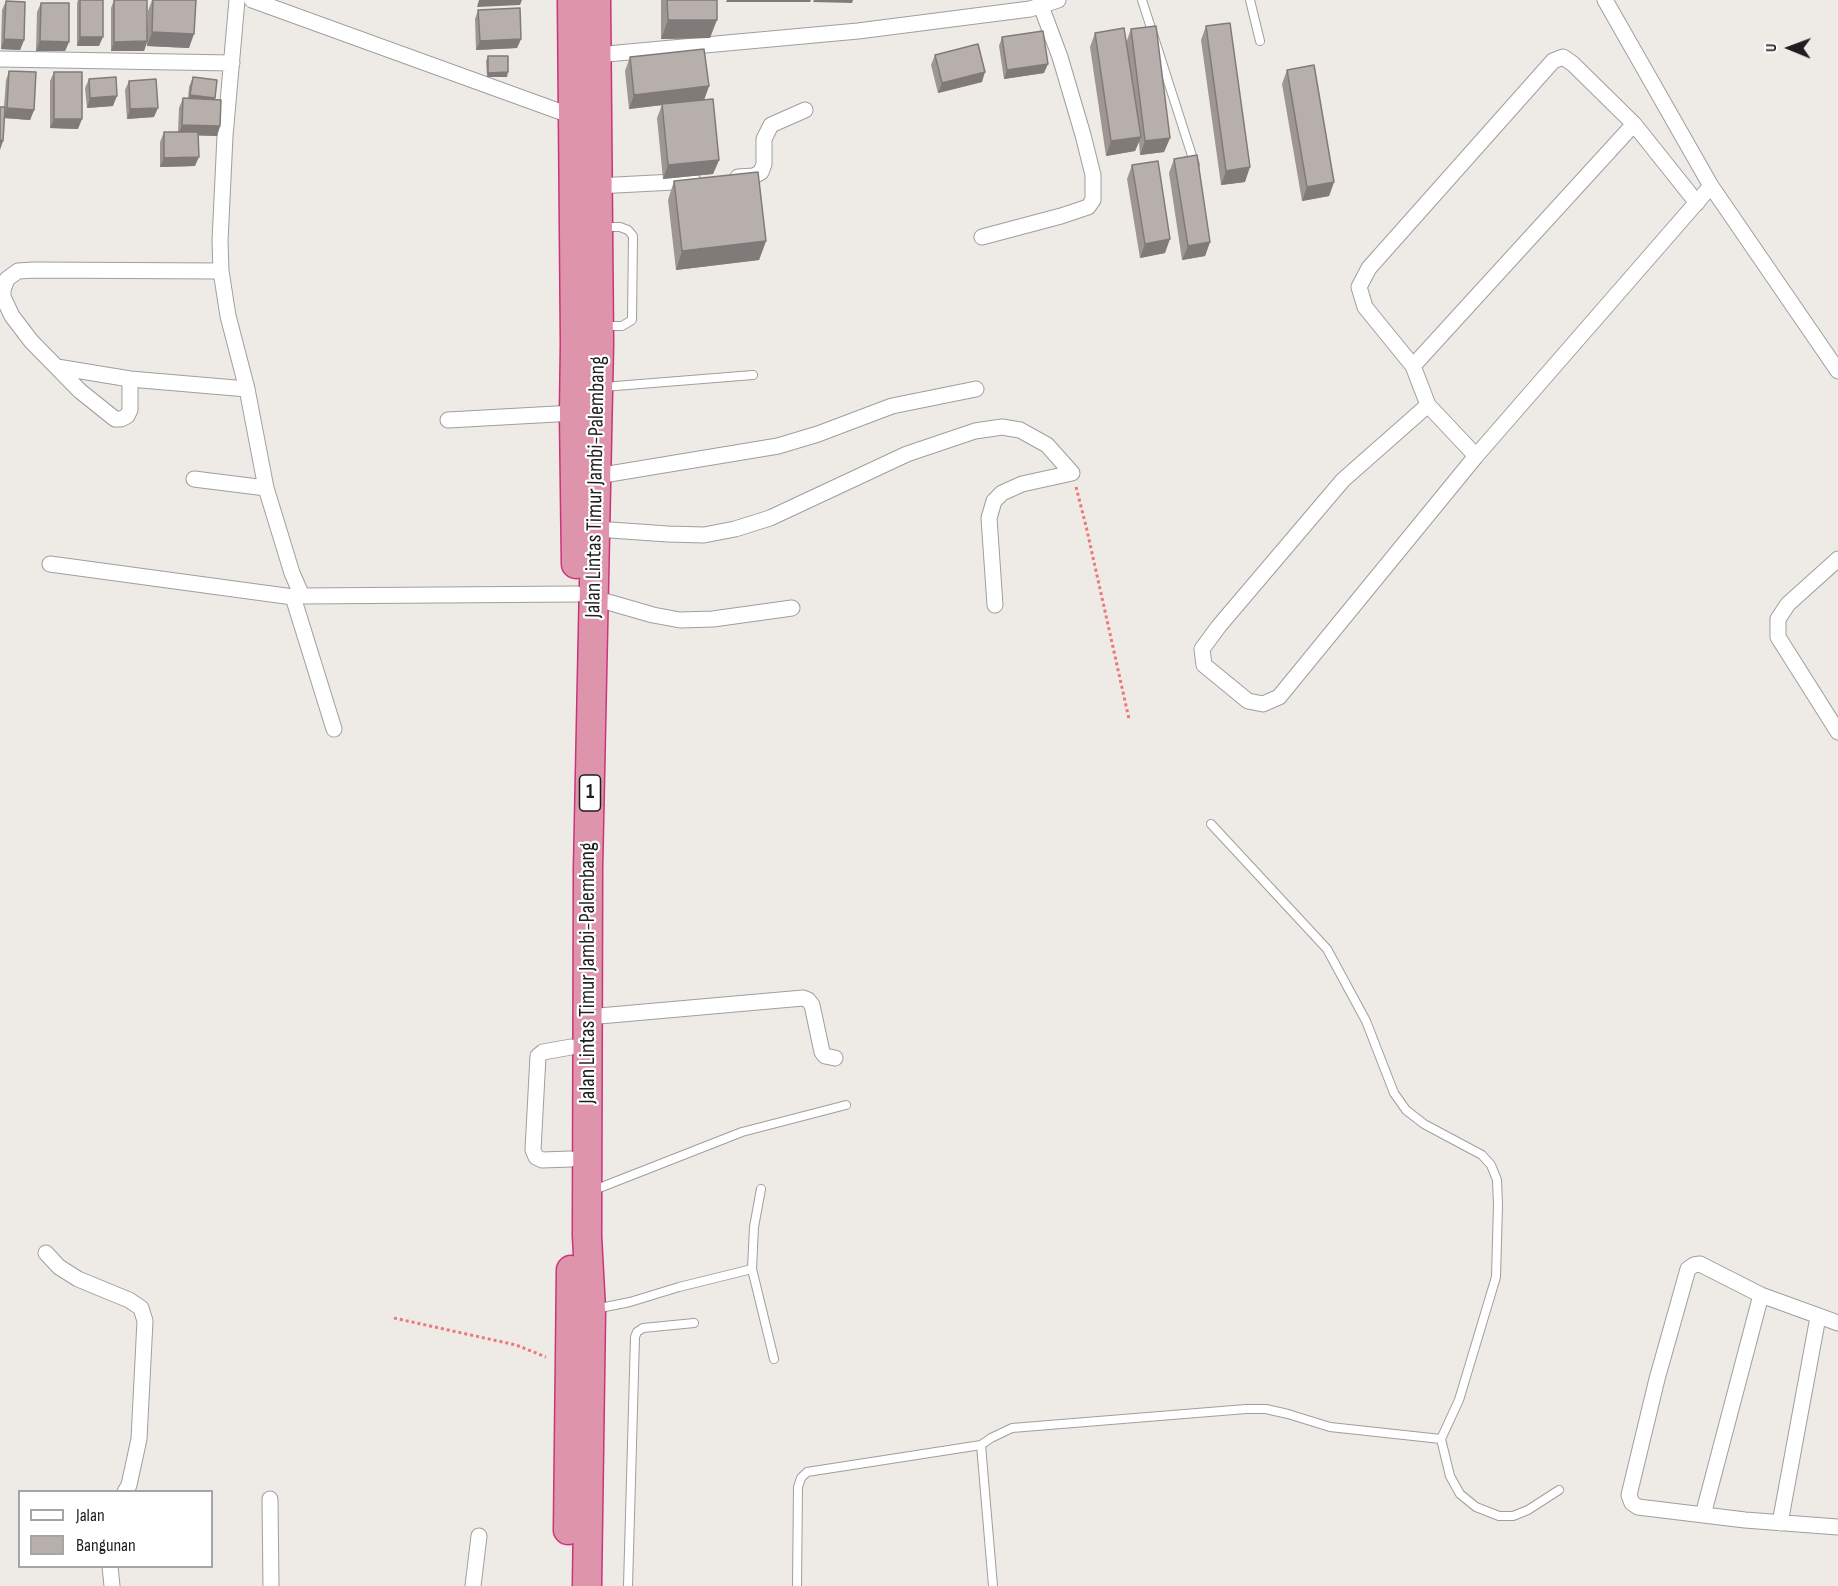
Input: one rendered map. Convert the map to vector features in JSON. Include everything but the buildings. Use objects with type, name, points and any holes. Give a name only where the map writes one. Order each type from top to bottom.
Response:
[{"type":"highway","name":"Jalan Lintas Timur Jambi-Palembang","points":[[568,1586],[572,1047],[586,596],[596,529],[599,326],[586,292],[572,116],[572,0]]},
{"type":"highway","name":"Jalan Lintas Timur Jambi-Palembang","points":[[587,1586],[591,1310],[587,1236],[586,596],[574,413],[586,292],[597,226],[596,0]]},
{"type":"street","points":[[237,0],[225,136],[220,241],[221,271],[233,340],[247,389],[266,488],[292,573],[334,729]]},
{"type":"street","points":[[252,0],[572,116]]},
{"type":"street","points":[[1605,0],[1711,186],[1838,371]]},
{"type":"street","points":[[596,55],[858,31],[1051,2],[1060,57],[1093,175],[1094,200],[1088,207],[982,237]]},
{"type":"street","points":[[1476,456],[1428,405],[1413,366],[1365,307],[1359,287],[1369,268],[1553,61],[1563,57],[1634,124],[1696,203]]},
{"type":"street","points":[[0,59],[232,63]]},
{"type":"street","points":[[597,186],[754,176],[761,172],[764,165],[764,140],[771,125],[805,110]]},
{"type":"street","points":[[1413,366],[1634,124]]},
{"type":"street","points":[[1428,405],[1343,480],[1202,649],[1204,665],[1248,701],[1263,704],[1279,697],[1476,456],[1711,186]]},
{"type":"street","points":[[130,380],[128,416],[115,419],[80,391],[31,341],[4,303],[3,290],[7,279],[13,273],[34,270],[221,271]]},
{"type":"street","points":[[57,367],[130,380],[247,389]]},
{"type":"street","points":[[597,476],[778,447],[892,406],[976,389]]},
{"type":"street","points":[[448,420],[574,413]]},
{"type":"street","points":[[596,529],[704,535],[735,529],[770,518],[907,454],[975,430],[1002,427],[1020,430],[1047,445],[1072,473],[1022,484],[1002,493],[994,501],[989,518],[995,605]]},
{"type":"street","points":[[194,479],[266,488]]},
{"type":"street","points":[[1838,559],[1788,603],[1778,619],[1778,637],[1838,732]]},
{"type":"street","points":[[50,564],[298,597],[586,596],[653,615],[680,620],[713,619],[792,608]]},
{"type":"street","points":[[588,1017],[802,998],[808,1000],[812,1005],[822,1052],[825,1056],[835,1058]]},
{"type":"street","points":[[571,1159],[542,1160],[536,1157],[533,1150],[538,1056],[543,1052],[572,1047]]},
{"type":"street","points":[[46,1253],[59,1267],[78,1279],[129,1300],[141,1308],[145,1321],[145,1344],[139,1439],[129,1485],[126,1490]]},
{"type":"street","points":[[1838,1323],[1761,1295],[1700,1264],[1688,1269],[1657,1379],[1629,1495],[1632,1503],[1638,1507],[1838,1527]]},
{"type":"street","points":[[1703,1515],[1761,1295]]},
{"type":"street","points":[[1780,1522],[1818,1317]]},
{"type":"street","points":[[270,1499],[271,1586]]},
{"type":"street","points":[[473,1586],[479,1536]]},
{"type":"street","points":[[110,1568],[112,1586]]},
{"type":"lane","points":[[1142,0],[1197,172]]},
{"type":"lane","points":[[1250,0],[1260,41]]},
{"type":"lane","points":[[597,226],[620,227],[628,230],[633,236],[632,320],[622,326],[599,326]]},
{"type":"lane","points":[[598,387],[753,375]]},
{"type":"lane","points":[[1210,824],[1327,949],[1366,1021],[1394,1093],[1406,1110],[1424,1124],[1482,1155],[1491,1166],[1497,1180],[1496,1277],[1459,1400],[1441,1439],[1450,1476],[1460,1494],[1476,1507],[1499,1516],[1513,1516],[1528,1510],[1559,1490]]},
{"type":"lane","points":[[587,1193],[742,1132],[846,1105]]},
{"type":"lane","points":[[761,1189],[754,1227],[752,1269],[774,1359]]},
{"type":"lane","points":[[591,1310],[630,1302],[752,1269]]},
{"type":"lane","points":[[628,1586],[635,1337],[637,1332],[643,1328],[694,1323]]},
{"type":"lane","points":[[797,1586],[798,1487],[801,1478],[807,1472],[981,1445],[1000,1432],[1012,1428],[1246,1409],[1266,1409],[1330,1426],[1441,1439]]},
{"type":"lane","points":[[981,1445],[993,1586]]},
{"type":"path","points":[[1072,473],[1129,719]]},
{"type":"path","points":[[394,1318],[516,1345],[570,1366]]}]
